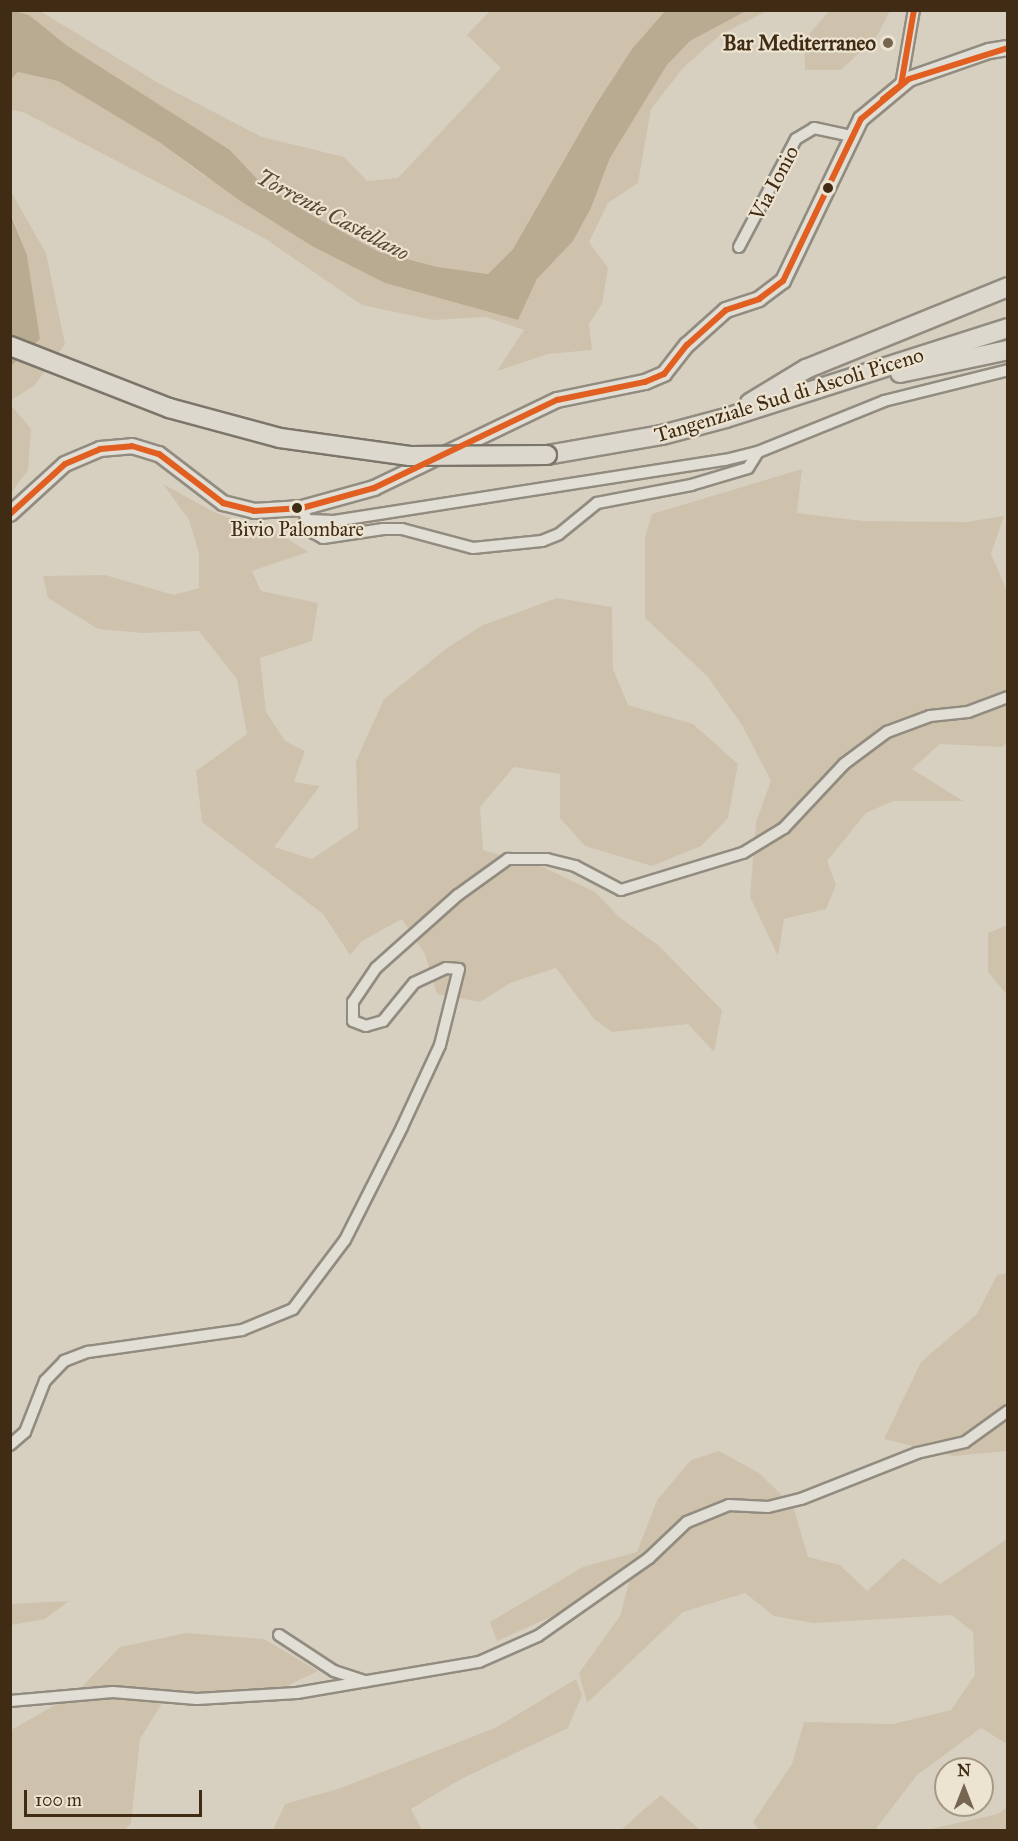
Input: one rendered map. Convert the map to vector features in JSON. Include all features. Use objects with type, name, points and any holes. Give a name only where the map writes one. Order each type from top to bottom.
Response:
[{"type":"highway","points":[[726,418],[806,369],[1008,287]]},
{"type":"highway","name":"Tangenziale Sud di Ascoli Piceno","points":[[10,346],[169,408],[280,438],[410,456],[547,455],[662,435],[726,418],[1008,328]]},
{"type":"highway","points":[[808,392],[1008,350]]},
{"type":"street","points":[[901,85],[914,10]]},
{"type":"street","points":[[304,514],[374,488],[557,400],[645,382],[664,374],[687,345],[726,310],[759,299],[783,280],[861,119],[901,85],[989,51],[1008,48]]},
{"type":"street","name":"Via Ionio","points":[[739,247],[796,139],[814,128],[852,135]]},
{"type":"street","points":[[10,514],[65,464],[100,449],[132,446],[159,454],[223,503],[254,511],[304,514],[334,521],[513,496],[759,452],[884,401],[1008,370]]},
{"type":"street","points":[[304,514],[314,532],[323,537],[383,529],[402,529],[473,548],[542,540],[559,534],[597,503],[691,485],[748,468],[759,452]]},
{"type":"street","points":[[10,1445],[25,1432],[45,1381],[64,1361],[88,1352],[242,1330],[293,1309],[345,1240],[402,1127],[440,1046],[459,969],[446,968],[414,983],[383,1021],[366,1026],[353,1021],[353,1002],[376,968],[458,895],[508,860],[547,860],[575,866],[621,890],[743,853],[784,828],[844,764],[887,732],[930,716],[968,712],[1008,697]]},
{"type":"street","points":[[10,1701],[113,1692],[197,1699],[297,1693],[479,1662],[538,1636],[649,1558],[687,1522],[729,1505],[768,1507],[801,1499],[917,1453],[965,1442],[1008,1411]]},
{"type":"street","points":[[279,1635],[334,1671],[370,1682]]},
{"type":"shaded area","points":[[11,10],[29,15],[66,45],[230,150],[260,182],[308,213],[379,252],[438,267],[488,274],[513,249],[596,104],[632,49],[665,11],[746,11],[690,41],[667,65],[610,158],[591,208],[573,241],[537,279],[518,320],[385,283],[312,246],[239,200],[159,142],[58,81],[18,72],[11,79]]},
{"type":"shaded area","points":[[15,11],[40,11],[160,84],[262,137],[344,157],[367,181],[398,178],[501,68],[467,35],[490,11],[665,11],[632,49],[596,103],[513,249],[488,274],[438,267],[379,252],[308,213],[260,182],[230,150],[65,45],[29,15]]},
{"type":"shaded area","points":[[746,11],[767,11],[720,35],[683,68],[651,109],[638,183],[608,203],[589,242],[608,268],[602,304],[589,324],[592,350],[548,354],[497,371],[524,330],[486,317],[433,320],[362,305],[264,238],[23,112],[11,110],[11,79],[18,72],[58,81],[159,142],[203,175],[385,283],[518,320],[537,279],[573,241],[591,208],[610,158],[667,65],[690,41]]},
{"type":"shaded area","points":[[829,11],[890,11],[877,36],[841,70],[805,70],[804,40]]},
{"type":"shaded area","points":[[10,190],[46,253],[65,344],[34,386],[11,400],[11,366],[40,339],[27,255],[11,213]]},
{"type":"shaded area","points":[[10,213],[27,255],[40,339],[11,366]]},
{"type":"shaded area","points":[[11,405],[31,429],[28,470],[11,493]]},
{"type":"shaded area","points":[[802,469],[797,513],[863,521],[966,522],[1004,516],[991,554],[1007,591],[1007,743],[1002,747],[940,744],[912,769],[963,801],[893,801],[866,813],[827,861],[836,885],[826,909],[784,919],[778,956],[750,897],[756,822],[771,781],[742,725],[707,676],[645,618],[645,537],[652,514]]},
{"type":"shaded area","points":[[163,484],[216,513],[285,537],[308,552],[252,571],[261,591],[318,603],[312,641],[260,658],[266,712],[285,741],[305,751],[294,782],[320,786],[274,847],[312,859],[358,828],[356,761],[384,699],[447,648],[483,625],[557,598],[612,607],[613,669],[628,705],[693,724],[738,764],[728,818],[701,846],[652,866],[585,846],[560,818],[560,774],[514,767],[480,807],[483,850],[543,867],[595,892],[619,917],[658,945],[722,1010],[714,1052],[688,1024],[612,1032],[595,1020],[556,968],[510,983],[480,1002],[437,994],[425,954],[402,919],[362,941],[350,955],[323,914],[202,822],[196,771],[247,734],[237,679],[199,631],[143,633],[98,629],[48,598],[43,576],[105,575],[174,595],[199,588],[199,553],[189,520]]},
{"type":"shaded area","points":[[1007,925],[1007,995],[988,972],[988,933]]},
{"type":"shaded area","points":[[1007,1273],[1007,1451],[953,1456],[884,1439],[921,1362],[977,1314],[997,1275]]},
{"type":"shaded area","points":[[719,1451],[759,1473],[793,1506],[808,1557],[840,1565],[867,1591],[903,1558],[940,1584],[1007,1539],[1007,1744],[981,1728],[942,1757],[934,1757],[934,1763],[917,1775],[875,1830],[759,1830],[753,1822],[792,1764],[804,1722],[893,1724],[951,1710],[975,1675],[973,1632],[952,1615],[813,1623],[774,1616],[745,1593],[683,1612],[587,1703],[579,1673],[620,1616],[629,1582],[497,1641],[490,1622],[583,1567],[637,1552],[657,1500],[691,1460]]},
{"type":"shaded area","points":[[69,1601],[45,1619],[11,1625],[11,1604]]},
{"type":"shaded area","points":[[186,1633],[264,1639],[318,1671],[282,1688],[168,1693],[140,1739],[131,1823],[125,1830],[11,1830],[11,1730],[76,1693],[120,1647]]},
{"type":"shaded area","points":[[576,1679],[582,1695],[568,1728],[461,1779],[411,1809],[422,1830],[273,1830],[285,1804],[341,1788],[495,1728]]},
{"type":"shaded area","points":[[661,1795],[700,1830],[621,1830],[640,1813]]},
{"type":"shaded area","points":[[1007,1807],[1007,1830],[926,1830],[994,1817]]},
{"type":"transit line","points":[[883,99],[901,85],[914,10]]},
{"type":"transit line","points":[[10,514],[65,464],[100,449],[132,446],[159,454],[223,503],[254,511],[302,508],[374,488],[557,400],[645,382],[664,374],[687,345],[726,310],[759,299],[783,281],[861,119],[909,79],[1008,48]]},
{"type":"place","name":"Bar Mediterraneo","points":[[888,43]]},
{"type":"place","name":"Bivio Palombare","points":[[297,508]]},
{"type":"water label","name":"Torrente Castellano","points":[[333,215]]}]
